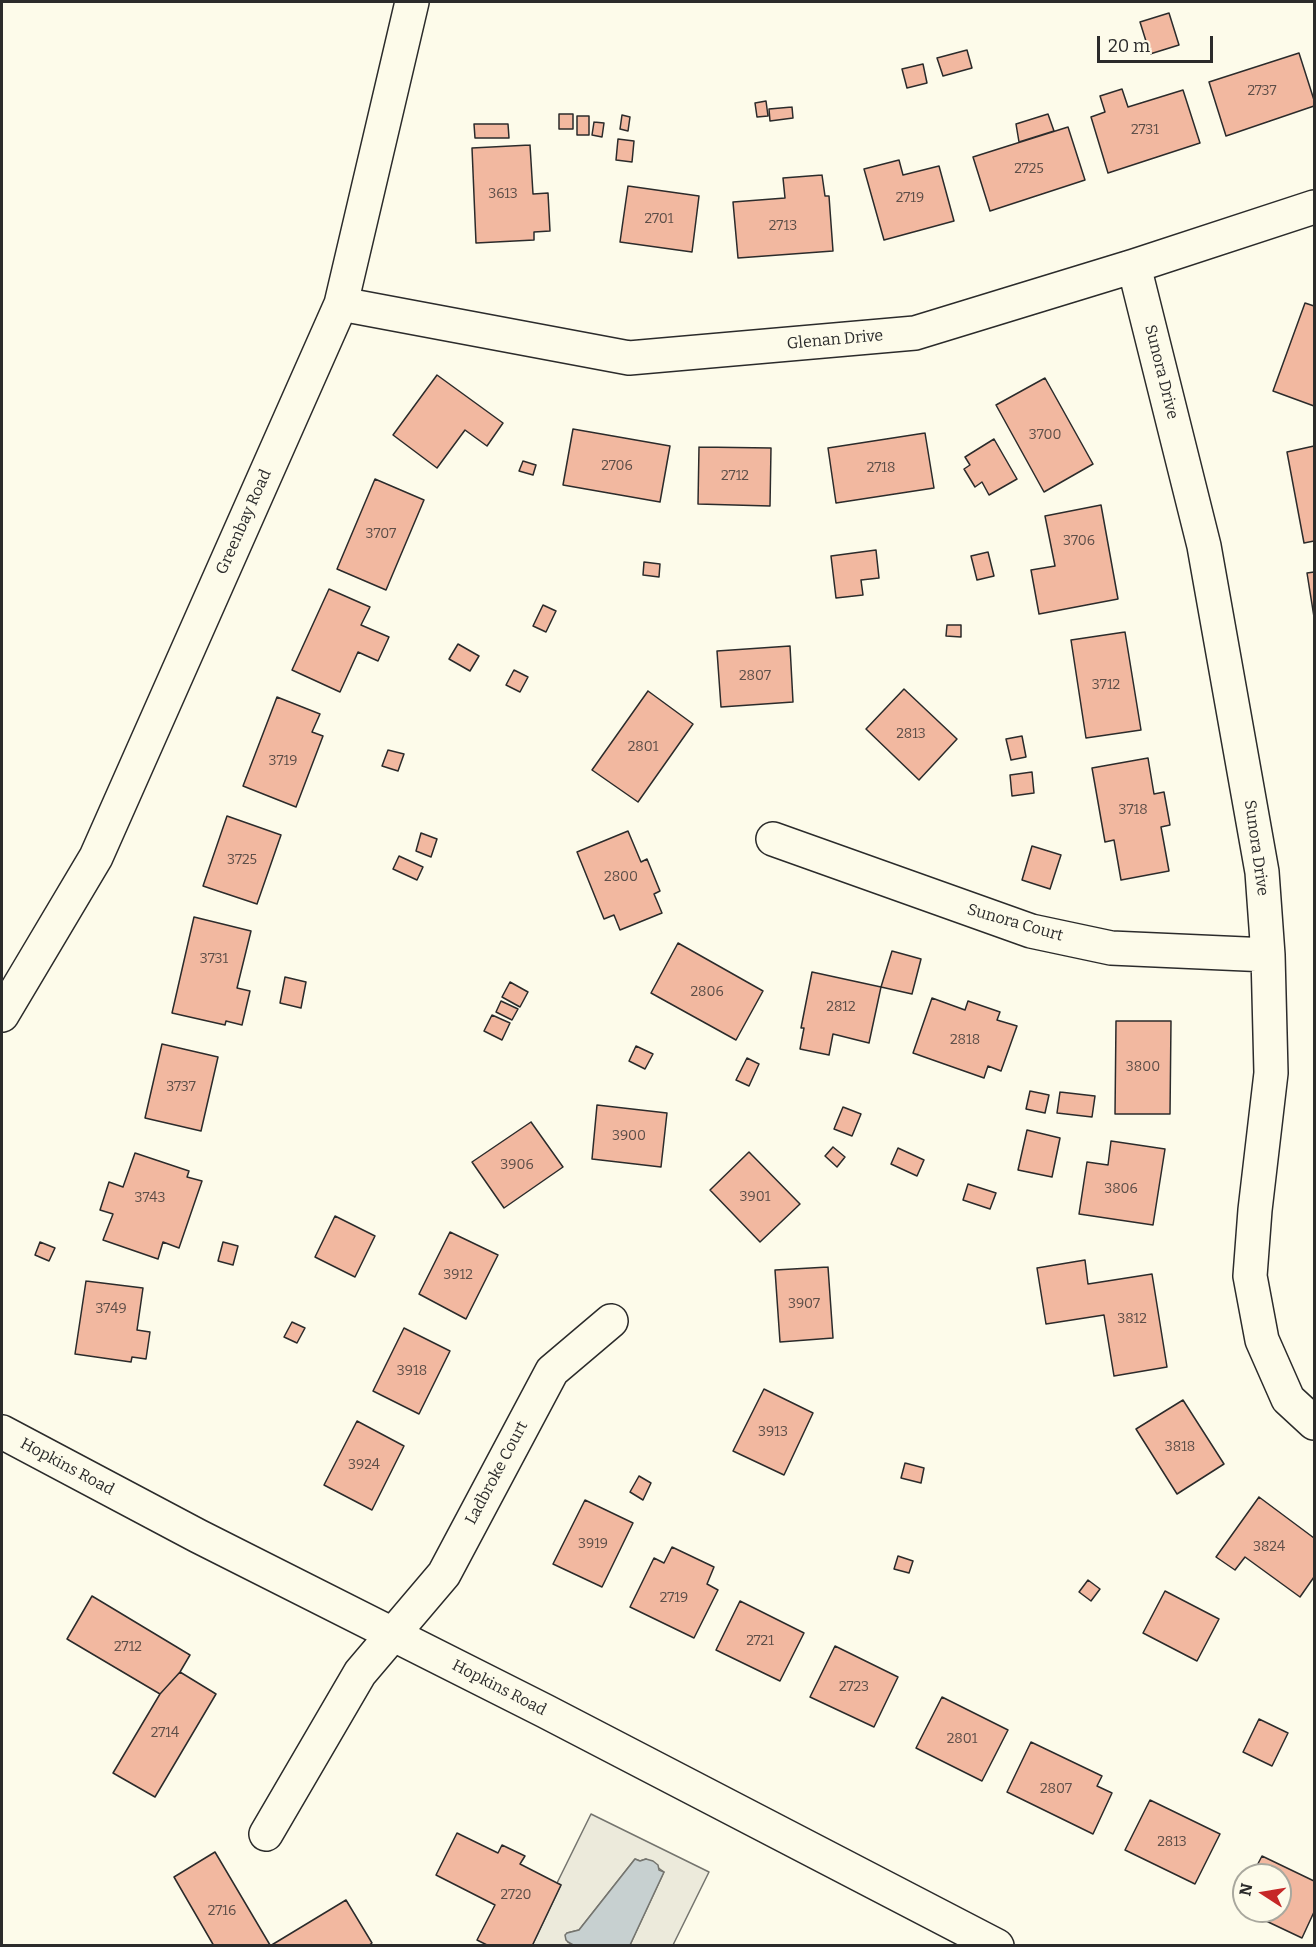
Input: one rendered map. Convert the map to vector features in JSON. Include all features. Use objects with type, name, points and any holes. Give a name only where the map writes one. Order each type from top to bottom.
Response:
[{"type":"street","name":"Greenbay Road","points":[[2,1015],[96,856],[341,304],[412,2]]},
{"type":"street","name":"Glenan Drive","points":[[341,304],[629,358],[915,333],[1134,266],[1314,207]]},
{"type":"street","name":"Sunora Drive","points":[[1134,266],[1204,546],[1262,872],[1268,955],[1271,1073],[1255,1210],[1250,1276],[1262,1340],[1288,1399],[1314,1423]]},
{"type":"street","name":"Sunora Court","points":[[773,839],[1031,931],[1111,948],[1268,955]]},
{"type":"street","name":"Ladbroke Court","points":[[266,1834],[360,1673],[444,1574],[552,1371],[611,1321]]},
{"type":"street","name":"Hopkins Road","points":[[2,1432],[198,1536],[545,1711],[997,1946]]},
{"type":"shaded area","points":[[591,1814],[709,1872],[673,1945],[630,1945],[664,1872],[646,1859],[640,1861],[635,1859],[579,1930],[567,1933],[568,1942],[575,1945],[532,1946],[561,1885],[557,1883]]},
{"type":"shaded area","points":[[635,1859],[653,1861],[658,1865],[659,1870],[664,1872],[630,1945],[575,1946],[568,1942],[565,1935],[579,1930]]},
{"type":"building","points":[[1169,13],[1179,45],[1150,54],[1140,22]]},
{"type":"building","points":[[967,50],[972,68],[943,76],[937,58]]},
{"type":"building","points":[[1299,53],[1314,106],[1226,136],[1209,82]]},
{"type":"building","points":[[923,64],[927,83],[907,88],[902,69]]},
{"type":"building","points":[[1122,89],[1128,107],[1183,90],[1200,143],[1108,173],[1091,117],[1105,112],[1100,96]]},
{"type":"building","points":[[766,101],[768,116],[757,117],[755,103]]},
{"type":"building","points":[[792,107],[793,118],[770,121],[769,109]]},
{"type":"building","points":[[559,114],[573,114],[573,129],[559,129]]},
{"type":"building","points":[[1048,114],[1054,131],[1019,142],[1016,124]]},
{"type":"building","points":[[622,115],[630,117],[628,131],[620,129]]},
{"type":"building","points":[[577,116],[589,116],[589,135],[577,135]]},
{"type":"building","points":[[594,122],[604,123],[602,137],[592,135]]},
{"type":"building","points":[[474,124],[508,124],[509,138],[475,138]]},
{"type":"building","points":[[1068,127],[1085,180],[990,211],[973,157]]},
{"type":"building","points":[[618,139],[634,141],[632,162],[616,160]]},
{"type":"building","points":[[530,145],[533,194],[548,193],[550,231],[534,232],[534,240],[476,243],[472,148]]},
{"type":"building","points":[[899,160],[903,175],[939,166],[954,221],[884,240],[864,169]]},
{"type":"building","points":[[822,175],[825,196],[829,196],[833,251],[738,258],[733,202],[785,198],[783,178]]},
{"type":"building","points":[[628,186],[699,196],[692,252],[620,242]]},
{"type":"building","points":[[1305,303],[1314,306],[1314,406],[1273,391]]},
{"type":"building","points":[[437,375],[503,423],[487,446],[465,430],[437,468],[393,435]]},
{"type":"building","points":[[1045,378],[1093,464],[1044,492],[996,405]]},
{"type":"building","points":[[573,429],[670,446],[660,502],[563,485]]},
{"type":"building","points":[[925,433],[934,488],[836,503],[828,448]]},
{"type":"building","points":[[994,439],[1017,479],[989,495],[982,482],[975,487],[964,469],[970,465],[965,457]]},
{"type":"building","points":[[1314,446],[1314,541],[1304,543],[1287,452]]},
{"type":"building","points":[[699,447],[771,448],[770,506],[698,504]]},
{"type":"building","points":[[523,461],[536,465],[533,475],[519,471]]},
{"type":"building","points":[[375,479],[424,500],[386,590],[337,569]]},
{"type":"building","points":[[1101,505],[1118,599],[1039,614],[1031,570],[1055,566],[1045,516]]},
{"type":"building","points":[[876,550],[879,578],[861,580],[863,595],[836,598],[831,556]]},
{"type":"building","points":[[988,552],[994,576],[977,580],[971,556]]},
{"type":"building","points":[[644,562],[660,564],[659,577],[643,575]]},
{"type":"building","points":[[1314,572],[1314,617],[1307,573]]},
{"type":"building","points":[[329,589],[370,607],[361,625],[389,637],[378,661],[358,652],[340,692],[292,670]]},
{"type":"building","points":[[543,605],[556,611],[546,632],[533,626]]},
{"type":"building","points":[[947,625],[961,625],[961,637],[946,636]]},
{"type":"building","points":[[1125,632],[1141,730],[1086,738],[1071,640]]},
{"type":"building","points":[[458,644],[479,656],[470,671],[449,659]]},
{"type":"building","points":[[790,646],[793,702],[721,707],[717,651]]},
{"type":"building","points":[[514,670],[528,677],[520,692],[506,685]]},
{"type":"building","points":[[904,689],[957,739],[919,780],[866,729]]},
{"type":"building","points":[[648,691],[693,724],[638,802],[592,770]]},
{"type":"building","points":[[277,697],[320,714],[312,732],[323,736],[296,807],[243,786]]},
{"type":"building","points":[[1022,736],[1026,757],[1011,760],[1006,739]]},
{"type":"building","points":[[388,750],[404,754],[398,771],[382,766]]},
{"type":"building","points":[[1148,758],[1154,794],[1164,792],[1170,825],[1161,827],[1169,871],[1121,880],[1114,840],[1105,842],[1092,768]]},
{"type":"building","points":[[1032,772],[1034,793],[1012,796],[1010,775]]},
{"type":"building","points":[[227,816],[281,835],[257,904],[203,886]]},
{"type":"building","points":[[628,831],[641,862],[647,859],[660,891],[654,894],[662,913],[620,930],[614,915],[604,919],[577,852]]},
{"type":"building","points":[[421,833],[437,839],[431,857],[416,851]]},
{"type":"building","points":[[1032,846],[1061,855],[1050,889],[1022,880]]},
{"type":"building","points":[[399,856],[423,867],[417,880],[393,869]]},
{"type":"building","points":[[194,917],[251,931],[237,988],[250,991],[242,1025],[226,1021],[225,1025],[172,1013]]},
{"type":"building","points":[[678,943],[763,991],[736,1040],[651,993]]},
{"type":"building","points":[[892,951],[921,959],[912,994],[881,987]]},
{"type":"building","points":[[812,972],[881,987],[869,1043],[833,1034],[829,1055],[800,1049],[804,1028],[801,1028]]},
{"type":"building","points":[[285,977],[306,982],[301,1008],[280,1003]]},
{"type":"building","points":[[510,982],[528,992],[520,1007],[502,997]]},
{"type":"building","points":[[932,998],[965,1010],[968,1001],[1000,1012],[997,1020],[1017,1026],[1001,1071],[988,1066],[984,1078],[913,1053]]},
{"type":"building","points":[[501,1001],[518,1009],[512,1020],[496,1012]]},
{"type":"building","points":[[492,1015],[510,1023],[502,1040],[484,1031]]},
{"type":"building","points":[[1116,1021],[1171,1021],[1170,1114],[1115,1114]]},
{"type":"building","points":[[162,1044],[218,1057],[201,1131],[145,1118]]},
{"type":"building","points":[[636,1046],[653,1054],[645,1069],[629,1061]]},
{"type":"building","points":[[747,1058],[759,1064],[749,1086],[736,1080]]},
{"type":"building","points":[[1030,1091],[1049,1095],[1045,1113],[1026,1109]]},
{"type":"building","points":[[1060,1092],[1095,1096],[1092,1117],[1057,1113]]},
{"type":"building","points":[[597,1105],[667,1113],[661,1167],[592,1159]]},
{"type":"building","points":[[843,1107],[861,1114],[852,1136],[834,1129]]},
{"type":"building","points":[[531,1122],[563,1167],[504,1208],[472,1162]]},
{"type":"building","points":[[1027,1130],[1060,1138],[1052,1177],[1018,1170]]},
{"type":"building","points":[[1111,1141],[1165,1149],[1153,1225],[1079,1214],[1087,1162],[1108,1165]]},
{"type":"building","points":[[833,1147],[845,1157],[837,1167],[825,1156]]},
{"type":"building","points":[[898,1148],[924,1160],[917,1176],[891,1164]]},
{"type":"building","points":[[749,1152],[800,1204],[760,1242],[710,1190]]},
{"type":"building","points":[[135,1153],[189,1171],[187,1177],[202,1181],[179,1248],[163,1242],[158,1259],[103,1240],[113,1214],[100,1210],[109,1182],[123,1187]]},
{"type":"building","points":[[968,1184],[996,1193],[990,1209],[963,1200]]},
{"type":"building","points":[[335,1216],[375,1236],[355,1277],[315,1257]]},
{"type":"building","points":[[450,1232],[498,1255],[466,1319],[419,1294]]},
{"type":"building","points":[[40,1242],[55,1248],[49,1261],[35,1255]]},
{"type":"building","points":[[223,1242],[238,1246],[233,1265],[218,1261]]},
{"type":"building","points":[[1085,1260],[1088,1284],[1152,1274],[1167,1367],[1114,1376],[1104,1315],[1046,1324],[1037,1268]]},
{"type":"building","points":[[828,1267],[833,1338],[780,1342],[775,1270]]},
{"type":"building","points":[[86,1281],[143,1288],[137,1330],[150,1332],[146,1359],[132,1357],[131,1362],[75,1354]]},
{"type":"building","points":[[292,1322],[305,1328],[297,1343],[284,1337]]},
{"type":"building","points":[[404,1328],[450,1351],[419,1414],[373,1391]]},
{"type":"building","points":[[764,1389],[813,1413],[784,1475],[733,1451]]},
{"type":"building","points":[[1183,1400],[1224,1464],[1177,1494],[1136,1429]]},
{"type":"building","points":[[357,1421],[404,1446],[372,1510],[324,1485]]},
{"type":"building","points":[[905,1463],[924,1468],[921,1483],[901,1478]]},
{"type":"building","points":[[639,1476],[651,1483],[643,1500],[630,1492]]},
{"type":"building","points":[[1259,1497],[1314,1538],[1314,1577],[1300,1597],[1245,1557],[1235,1570],[1216,1557]]},
{"type":"building","points":[[585,1500],[633,1523],[602,1587],[553,1564]]},
{"type":"building","points":[[672,1547],[714,1567],[707,1584],[718,1590],[694,1638],[630,1607],[654,1558],[664,1563]]},
{"type":"building","points":[[898,1556],[913,1561],[909,1573],[894,1569]]},
{"type":"building","points":[[1088,1580],[1100,1589],[1091,1601],[1079,1592]]},
{"type":"building","points":[[1165,1591],[1219,1619],[1197,1661],[1143,1633]]},
{"type":"building","points":[[92,1596],[190,1655],[180,1672],[160,1694],[67,1639]]},
{"type":"building","points":[[740,1601],[804,1633],[780,1681],[716,1650]]},
{"type":"building","points":[[835,1646],[898,1677],[874,1727],[810,1697]]},
{"type":"building","points":[[180,1672],[216,1694],[155,1797],[113,1773],[160,1694]]},
{"type":"building","points":[[942,1697],[1008,1730],[982,1781],[916,1748]]},
{"type":"building","points":[[1259,1719],[1288,1733],[1272,1766],[1243,1752]]},
{"type":"building","points":[[1031,1742],[1102,1776],[1097,1786],[1112,1793],[1093,1834],[1007,1792]]},
{"type":"building","points":[[1150,1800],[1220,1834],[1195,1884],[1125,1850]]},
{"type":"building","points":[[457,1833],[498,1853],[502,1845],[525,1856],[520,1864],[561,1885],[532,1946],[489,1946],[477,1940],[495,1905],[436,1875]]},
{"type":"building","points":[[215,1852],[270,1946],[214,1946],[174,1877]]},
{"type":"building","points":[[1262,1856],[1277,1863],[1258,1863]]},
{"type":"building","points":[[1292,1870],[1314,1881],[1314,1912],[1302,1938],[1270,1923],[1292,1923]]},
{"type":"building","points":[[346,1900],[372,1943],[368,1946],[270,1946]]}]
